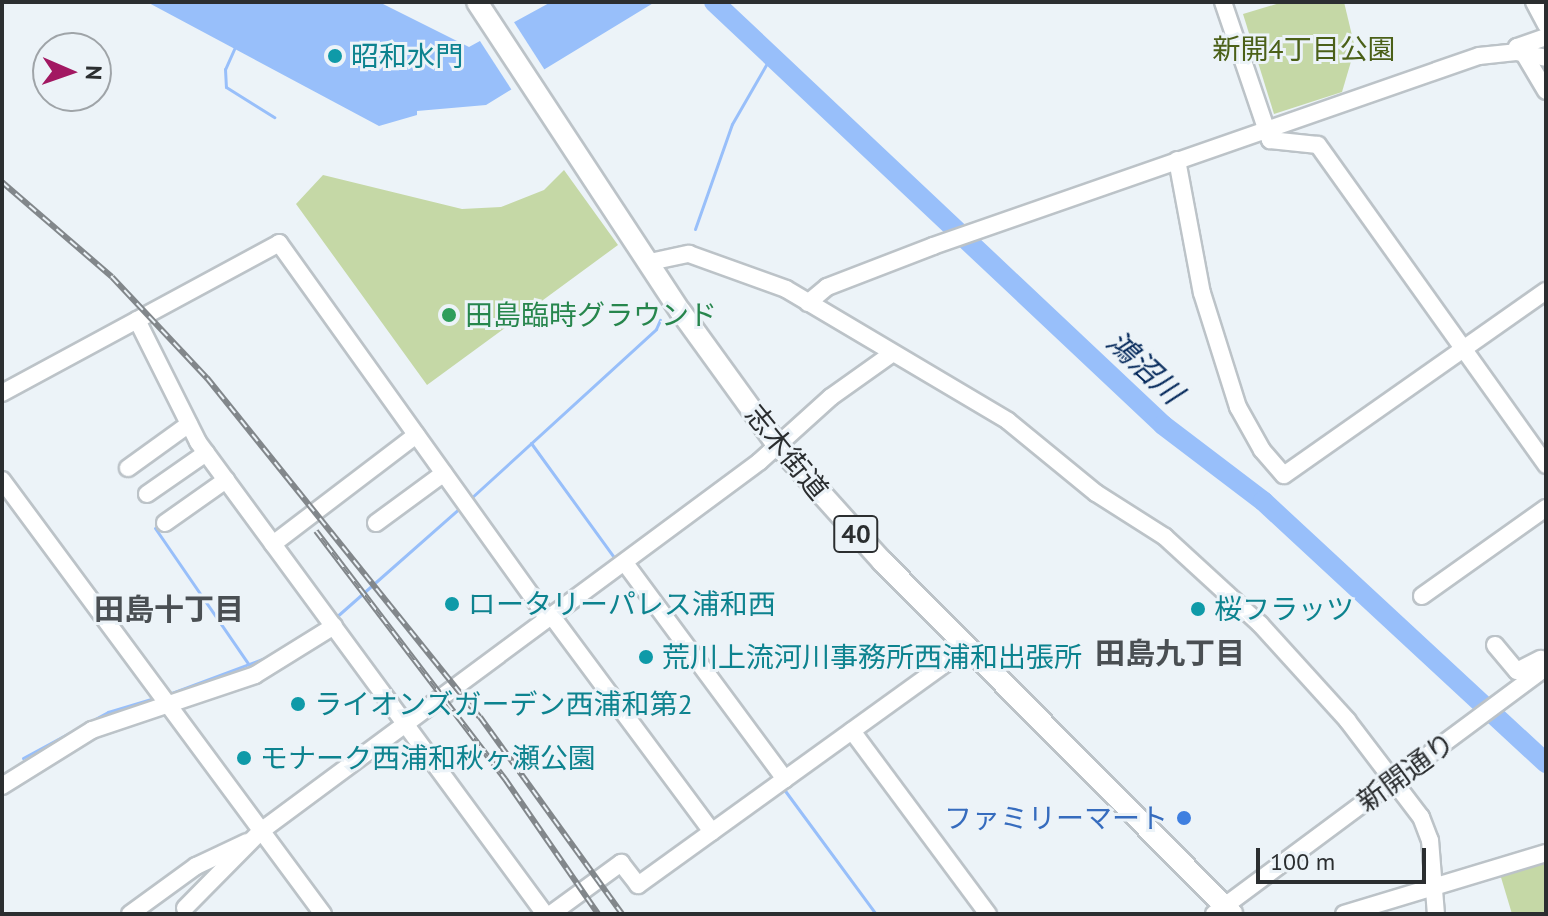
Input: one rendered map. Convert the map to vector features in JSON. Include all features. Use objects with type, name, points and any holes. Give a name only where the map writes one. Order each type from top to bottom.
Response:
[{"type":"main road","name":"志木街道","points":[[477,2],[650,262],[776,443],[967,648],[1224,911]]},
{"type":"street","points":[[1223,2],[1268,128]]},
{"type":"street","points":[[1230,2],[1270,140],[1318,145],[1546,465]]},
{"type":"street","points":[[1534,2],[1546,25]]},
{"type":"street","points":[[1546,37],[1517,47],[1546,91]]},
{"type":"street","points":[[808,303],[827,287],[933,246],[1479,56],[1520,53],[1546,58]]},
{"type":"street","points":[[1177,160],[1202,293],[1238,407],[1262,450],[1284,475],[1546,291]]},
{"type":"street","points":[[2,393],[279,243],[549,616],[712,832]]},
{"type":"street","points":[[650,262],[670,254],[689,254],[786,289],[890,355],[1008,421],[1096,493],[1165,537],[1260,624],[1347,720],[1421,817],[1430,840],[1436,914]]},
{"type":"street","points":[[137,320],[206,453],[548,914],[621,863],[638,885],[967,648]]},
{"type":"street","points":[[185,908],[255,836],[759,462],[776,443],[890,355]]},
{"type":"street","points":[[128,468],[189,424]]},
{"type":"street","points":[[273,544],[416,435]]},
{"type":"street","points":[[147,494],[206,453]]},
{"type":"street","points":[[376,523],[444,473]]},
{"type":"street","points":[[2,480],[162,698],[255,836],[323,914]]},
{"type":"street","points":[[165,523],[226,480]]},
{"type":"street","points":[[1422,596],[1546,508]]},
{"type":"street","points":[[621,565],[781,782]]},
{"type":"street","points":[[2,786],[92,730],[162,698],[255,675],[334,626]]},
{"type":"street","points":[[1495,645],[1517,671],[1546,656]]},
{"type":"street","name":"新開通り","points":[[1224,911],[1392,780],[1546,667]]},
{"type":"street","points":[[852,731],[988,914]]},
{"type":"street","points":[[130,914],[225,848],[255,836]]},
{"type":"street","points":[[1344,914],[1546,853]]},
{"type":"green space","name":"新開4丁目公園","points":[[1283,2],[1344,2],[1355,48],[1342,92],[1274,114],[1243,14]]},
{"type":"green space","name":"田島臨時グラウンド","points":[[564,170],[618,245],[427,385],[296,204],[323,175],[462,209],[501,207],[544,190]]},
{"type":"green space","points":[[1546,859],[1546,914],[1512,914],[1500,874]]},
{"type":"water","points":[[147,2],[379,2],[469,47],[551,2],[655,2],[486,105],[417,111],[417,115],[379,126]]},
{"type":"pier","points":[[512,19],[546,72],[513,92],[478,38]]},
{"type":"waterway","name":"鴻沼川","points":[[714,2],[1163,425],[1263,501],[1546,763]]},
{"type":"waterway","points":[[235,47],[225,69],[226,87],[274,117]]},
{"type":"waterway","points":[[695,229],[732,124],[770,58]]},
{"type":"waterway","points":[[470,499],[656,329],[660,320]]},
{"type":"waterway","points":[[531,443],[616,560]]},
{"type":"waterway","points":[[335,618],[461,507]]},
{"type":"waterway","points":[[155,528],[249,665]]},
{"type":"waterway","points":[[169,694],[270,656]]},
{"type":"waterway","points":[[23,758],[108,712],[158,697]]},
{"type":"waterway","points":[[783,788],[876,914]]},
{"type":"railway","points":[[2,182],[112,277],[207,378],[480,717],[622,914]]},
{"type":"railway","points":[[316,531],[505,779],[598,914]]},
{"type":"place","name":"昭和水門","points":[[335,56]]},
{"type":"place","name":"田島臨時グラウンド","points":[[449,315]]},
{"type":"place","name":"ロータリーパレス浦和西","points":[[452,604]]},
{"type":"place","name":"桜フラッツ","points":[[1198,609]]},
{"type":"place","name":"荒川上流河川事務所西浦和出張所","points":[[646,657]]},
{"type":"place","name":"ライオンズガーデン西浦和第2","points":[[298,704]]},
{"type":"place","name":"モナーク西浦和秋ヶ瀬公園","points":[[244,758]]},
{"type":"place","name":"ファミリーマート","points":[[1184,818]]},
{"type":"district","name":"田島十丁目","points":[[169,609]]},
{"type":"district","name":"田島九丁目","points":[[1170,653]]}]
